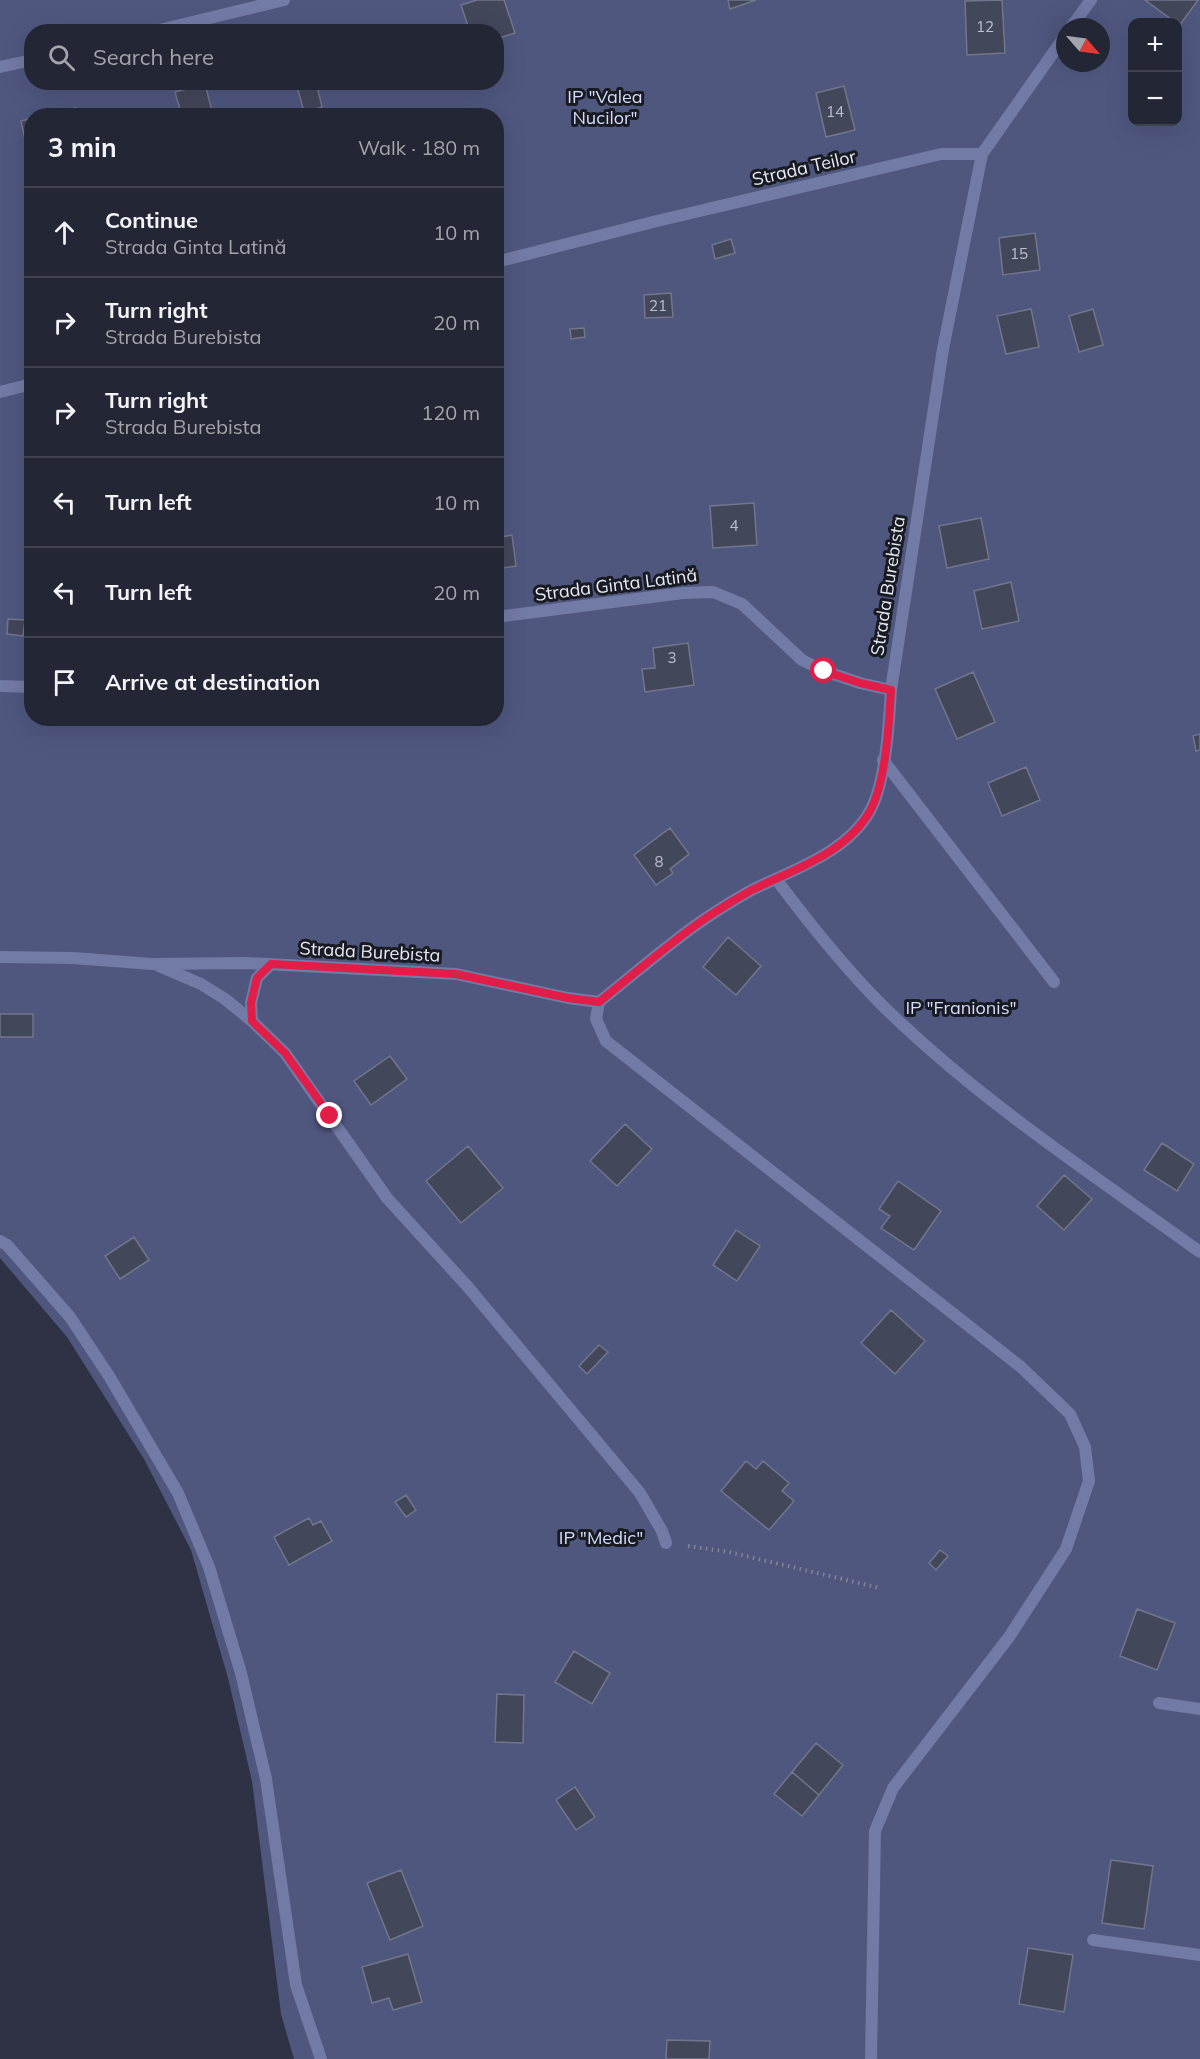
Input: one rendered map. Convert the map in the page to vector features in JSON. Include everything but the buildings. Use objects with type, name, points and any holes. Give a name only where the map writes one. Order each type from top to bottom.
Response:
[{"type":"street","points":[[184,24],[284,0]]},
{"type":"street","points":[[1077,18],[1090,0]]},
{"type":"street","points":[[982,153],[1056,49]]},
{"type":"street","points":[[0,67],[24,62]]},
{"type":"street","name":"Strada Teilor","points":[[504,260],[657,221],[941,154],[982,153]]},
{"type":"street","name":"Strada Burebista","points":[[0,957],[73,958],[152,964],[271,964],[456,974],[568,998],[599,1002],[704,920],[748,892],[814,860],[843,842],[870,811],[877,794],[888,734],[891,690],[943,349],[982,153]]},
{"type":"street","points":[[0,392],[24,386]]},
{"type":"street","name":"Strada Ginta Latină","points":[[504,616],[684,593],[712,592],[741,604],[802,660],[833,674],[891,690]]},
{"type":"street","points":[[0,686],[24,687]]},
{"type":"street","points":[[883,760],[1054,982]]},
{"type":"street","points":[[776,879],[823,941],[880,1003],[964,1079],[1031,1131],[1200,1251]]},
{"type":"street","points":[[152,964],[201,984],[225,999],[285,1053],[387,1198],[468,1287],[640,1493],[662,1531],[666,1544]]},
{"type":"street","points":[[252,1021],[251,1003],[257,978],[271,964]]},
{"type":"street","points":[[599,1002],[596,1019],[606,1041],[1021,1367],[1070,1414],[1085,1447],[1089,1481],[1066,1549],[1009,1637],[894,1788],[875,1831],[871,2059]]},
{"type":"street","points":[[0,1241],[7,1245],[70,1317],[109,1376],[178,1492],[209,1567],[241,1673],[266,1779],[296,1985],[321,2059]]},
{"type":"street","points":[[1159,1703],[1200,1709]]},
{"type":"street","points":[[1094,1940],[1200,1955]]},
{"type":"path","points":[[666,1544],[729,1552],[880,1588]]},
{"type":"green space","name":"IP \"Medic\"","points":[[0,0],[1200,0],[1200,2059],[294,2059],[281,2014],[252,1781],[228,1678],[191,1550],[144,1459],[67,1337],[0,1258]]},
{"type":"route","points":[[330,1116],[285,1053],[252,1021],[251,1003],[257,978],[271,964],[456,974],[568,998],[599,1002],[704,920],[748,892],[814,860],[843,842],[870,811],[877,794],[888,734],[891,690],[824,671]]},
{"type":"park label","name":"IP \"Valea Nucilor\"","points":[[605,107]]},
{"type":"park label","name":"IP \"Franionis\"","points":[[961,1008]]}]
